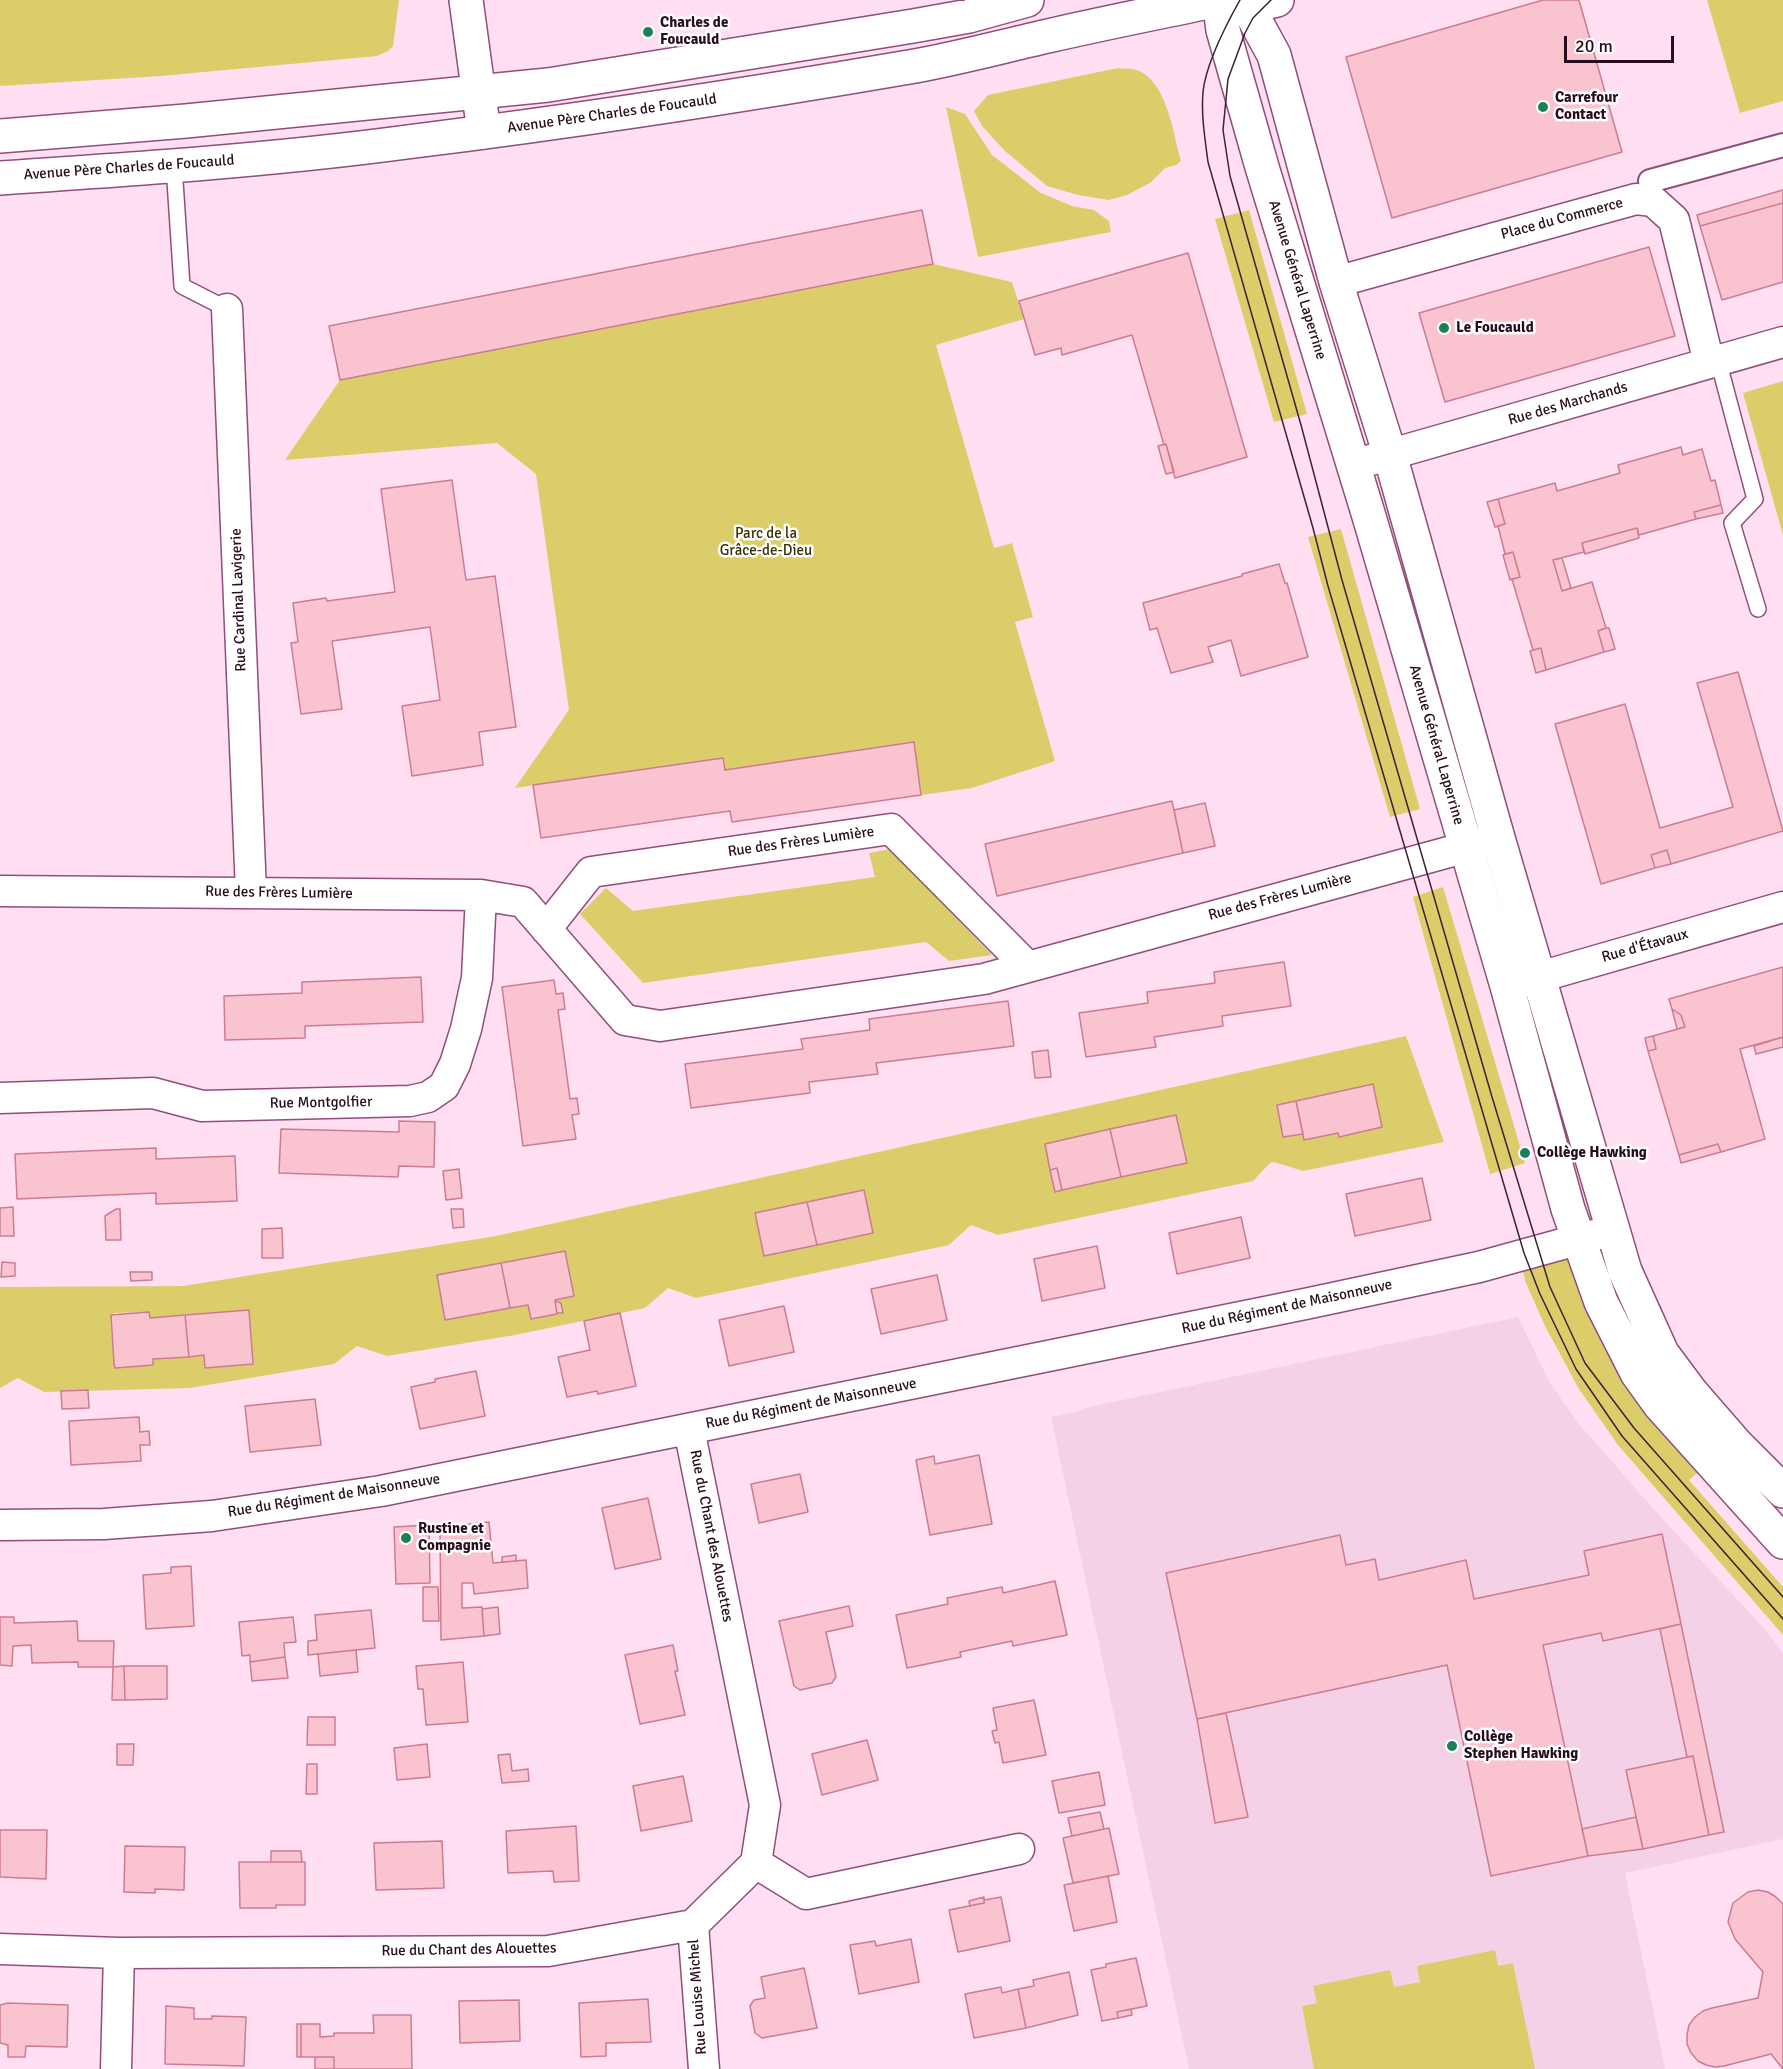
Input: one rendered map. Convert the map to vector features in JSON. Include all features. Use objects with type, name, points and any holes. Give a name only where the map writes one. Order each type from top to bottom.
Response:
[{"type":"street","points":[[466,0],[484,132]]},
{"type":"street","points":[[0,136],[186,121],[548,85],[913,26],[969,16],[1027,0]]},
{"type":"street","points":[[1237,1],[1274,55],[1336,282],[1390,455],[1498,838],[1628,1278],[1662,1353],[1691,1392],[1783,1491]]},
{"type":"street","name":"Avenue Père Charles de Foucauld","points":[[0,178],[174,166],[404,143],[484,132],[692,102],[918,65],[1088,27],[1237,1]]},
{"type":"street","name":"Avenue Général Laperrine","points":[[1237,1],[1223,30],[1507,986],[1578,1240],[1601,1302],[1637,1373],[1660,1405],[1783,1542]]},
{"type":"street","points":[[1650,181],[1783,144]]},
{"type":"street","name":"Place du Commerce","points":[[1336,282],[1636,199],[1653,201],[1674,220],[1686,271],[1714,362]]},
{"type":"street","name":"Rue Cardinal Lavigerie","points":[[227,309],[251,892]]},
{"type":"street","name":"Rue des Marchands","points":[[1353,465],[1783,342]]},
{"type":"street","name":"Rue des Frères Lumière","points":[[546,929],[591,872],[891,829],[1028,967]]},
{"type":"street","name":"Rue des Frères Lumière","points":[[0,891],[481,895],[523,902],[626,1020],[660,1026],[984,979],[1498,838]]},
{"type":"street","name":"Rue Montgolfier","points":[[0,1098],[153,1093],[202,1106],[410,1101],[428,1097],[444,1086],[455,1064],[466,1029],[477,978],[481,895]]},
{"type":"street","name":"Rue d'Étavaux","points":[[1507,986],[1783,907]]},
{"type":"street","name":"Rue du Régiment de Maisonneuve","points":[[0,1525],[104,1524],[212,1516],[381,1491],[1317,1302],[1479,1267],[1613,1230]]},
{"type":"street","name":"Rue du Chant des Alouettes","points":[[689,1429],[765,1805],[756,1863]]},
{"type":"street","points":[[693,1925],[756,1863],[806,1894],[1019,1849]]},
{"type":"street","name":"Rue du Chant des Alouettes","points":[[0,1949],[119,1953],[548,1951],[693,1925]]},
{"type":"street","name":"Rue Louise Michel","points":[[693,1925],[704,2069]]},
{"type":"street","points":[[116,2069],[119,1953]]},
{"type":"lane","points":[[174,166],[182,286],[227,309]]},
{"type":"lane","points":[[1714,362],[1755,500],[1732,523],[1758,609]]},
{"type":"shaded area","name":"Collège Stephen Hawking","points":[[1518,1317],[1550,1383],[1579,1424],[1657,1513],[1762,1626],[1783,1653],[1783,1839],[1625,1873],[1665,2069],[1189,2069],[1051,1417],[1084,1410],[1084,1408]]},
{"type":"green space","points":[[0,0],[399,0],[393,46],[377,56],[161,76],[0,86]]},
{"type":"green space","points":[[1707,0],[1783,0],[1783,101],[1740,113]]},
{"type":"green space","points":[[1118,68],[1137,70],[1155,85],[1167,109],[1181,161],[1165,168],[1150,183],[1127,195],[1109,200],[1078,195],[1047,186],[1005,151],[982,126],[974,111],[988,95]]},
{"type":"green space","points":[[946,107],[965,114],[992,155],[1041,193],[1072,206],[1094,210],[1109,221],[1111,232],[978,257]]},
{"type":"green space","points":[[1249,210],[1307,414],[1274,422],[1215,219]]},
{"type":"green space","name":"Parc de la Grâce-de-Dieu","points":[[933,264],[1012,282],[1024,319],[936,345],[994,548],[1012,543],[1033,617],[1015,622],[1055,761],[972,788],[921,795],[913,742],[725,770],[723,758],[515,788],[569,710],[536,474],[497,443],[285,460],[340,380]]},
{"type":"green space","points":[[1783,381],[1783,535],[1743,393]]},
{"type":"green space","points":[[1341,529],[1420,809],[1390,817],[1308,537]]},
{"type":"green space","points":[[890,849],[992,955],[949,961],[926,942],[643,983],[580,914],[606,888],[633,911],[875,877],[869,853]]},
{"type":"green space","points":[[1443,887],[1525,1163],[1490,1174],[1413,897]]},
{"type":"green space","points":[[1406,1036],[1444,1142],[1303,1171],[1274,1162],[1270,1163],[1253,1181],[998,1235],[971,1225],[949,1245],[696,1298],[668,1288],[645,1308],[515,1335],[387,1356],[357,1346],[334,1364],[190,1388],[44,1392],[18,1378],[0,1388],[0,1287],[183,1286],[496,1236]],"holes":[[[1176,1115],[1186,1163],[1055,1191],[1045,1144]],[[864,1190],[873,1233],[764,1256],[755,1213]],[[565,1251],[574,1296],[555,1300],[561,1303],[563,1313],[531,1319],[528,1305],[445,1320],[437,1275]],[[249,1310],[253,1364],[205,1368],[204,1355],[153,1359],[153,1365],[115,1367],[111,1328],[113,1313],[149,1312],[150,1318]]]},
{"type":"green space","points":[[1574,1258],[1703,1468],[1689,1480],[1783,1587],[1783,1635],[1618,1445],[1579,1389],[1545,1326],[1522,1269]]},
{"type":"green space","points":[[1495,1950],[1498,1966],[1513,1963],[1535,2069],[1314,2069],[1302,2006],[1317,2003],[1313,1986],[1390,1970],[1394,1987],[1420,1982],[1417,1966]]},
{"type":"building","points":[[1543,0],[1579,0],[1622,152],[1392,218],[1346,57]]},
{"type":"building","points":[[1783,190],[1783,203],[1700,226],[1697,215]]},
{"type":"building","points":[[1783,203],[1783,282],[1722,300],[1700,226]]},
{"type":"building","points":[[922,210],[933,264],[340,380],[329,326]]},
{"type":"building","points":[[1649,247],[1675,336],[1445,402],[1419,313]]},
{"type":"building","points":[[1188,253],[1247,457],[1175,478],[1132,335],[1062,355],[1061,348],[1035,355],[1019,301]]},
{"type":"building","points":[[1166,444],[1174,472],[1166,474],[1158,446]]},
{"type":"building","points":[[1681,447],[1683,455],[1702,449],[1711,481],[1715,480],[1721,505],[1694,512],[1696,519],[1639,535],[1637,528],[1582,543],[1584,552],[1553,560],[1562,591],[1592,582],[1606,628],[1598,631],[1604,652],[1546,670],[1541,648],[1533,650],[1512,579],[1520,577],[1513,552],[1505,554],[1498,526],[1505,524],[1498,499],[1555,483],[1557,491],[1620,473],[1618,465]]},
{"type":"building","points":[[452,480],[466,580],[495,576],[516,727],[479,732],[483,765],[412,776],[402,706],[440,700],[430,627],[332,641],[342,709],[301,714],[291,643],[298,642],[293,603],[395,592],[381,489]]},
{"type":"building","points":[[1498,499],[1505,524],[1495,527],[1487,502]]},
{"type":"building","points":[[1721,505],[1723,513],[1696,519],[1694,512]]},
{"type":"building","points":[[1637,528],[1639,538],[1585,554],[1582,543]]},
{"type":"building","points":[[1513,552],[1520,577],[1510,580],[1503,555]]},
{"type":"building","points":[[1562,558],[1571,588],[1562,591],[1553,560]]},
{"type":"building","points":[[1279,564],[1285,583],[1287,583],[1308,657],[1241,676],[1231,640],[1208,647],[1213,662],[1171,673],[1157,628],[1150,630],[1143,603]]},
{"type":"building","points":[[1609,628],[1615,649],[1604,652],[1598,631]]},
{"type":"building","points":[[1541,648],[1546,670],[1536,673],[1530,651]]},
{"type":"building","points":[[1738,672],[1783,831],[1671,864],[1667,850],[1651,855],[1655,868],[1601,884],[1555,724],[1625,704],[1660,828],[1733,807],[1697,683]]},
{"type":"building","points":[[914,742],[921,795],[732,822],[730,811],[541,838],[533,785],[723,758],[725,770]]},
{"type":"building","points":[[1172,801],[1183,853],[997,896],[985,844]]},
{"type":"building","points":[[1205,803],[1215,846],[1183,853],[1174,810]]},
{"type":"building","points":[[1667,850],[1671,864],[1655,868],[1651,855]]},
{"type":"building","points":[[1284,962],[1291,1006],[1222,1016],[1223,1026],[1154,1037],[1156,1047],[1086,1057],[1079,1013],[1148,1003],[1147,992],[1215,983],[1214,972]]},
{"type":"building","points":[[1783,967],[1783,1037],[1740,1049],[1765,1139],[1721,1152],[1718,1144],[1679,1155],[1648,1051],[1656,1049],[1653,1036],[1685,1027],[1681,1015],[1672,1009],[1669,999]]},
{"type":"building","points":[[421,977],[423,1022],[305,1026],[305,1038],[225,1040],[224,996],[302,993],[302,982]]},
{"type":"building","points":[[554,980],[556,994],[563,993],[565,1009],[558,1010],[570,1099],[577,1098],[579,1114],[572,1115],[576,1139],[523,1146],[502,987]]},
{"type":"building","points":[[1008,1001],[1014,1046],[876,1063],[878,1074],[809,1082],[810,1093],[691,1108],[685,1064],[803,1049],[801,1039],[870,1030],[869,1019]]},
{"type":"building","points":[[1672,1009],[1681,1015],[1685,1027],[1677,1029]]},
{"type":"building","points":[[1653,1036],[1656,1049],[1648,1051],[1645,1038]]},
{"type":"building","points":[[1783,1037],[1783,1047],[1756,1054],[1754,1046]]},
{"type":"building","points":[[1048,1050],[1051,1077],[1035,1078],[1032,1052]]},
{"type":"building","points":[[1373,1084],[1382,1127],[1339,1137],[1338,1133],[1304,1140],[1296,1101]]},
{"type":"building","points":[[1296,1101],[1303,1134],[1283,1137],[1277,1105]]},
{"type":"building","points":[[1176,1115],[1187,1163],[1121,1177],[1110,1129]]},
{"type":"building","points":[[399,1121],[435,1122],[434,1167],[399,1166],[398,1177],[279,1173],[281,1129],[399,1132]]},
{"type":"building","points":[[1110,1129],[1121,1177],[1062,1190],[1057,1168],[1050,1170],[1045,1144]]},
{"type":"building","points":[[1718,1144],[1721,1152],[1681,1163],[1679,1155]]},
{"type":"building","points":[[156,1148],[156,1159],[235,1156],[237,1201],[156,1204],[156,1193],[17,1199],[15,1154]]},
{"type":"building","points":[[1057,1168],[1062,1190],[1055,1192],[1050,1170]]},
{"type":"building","points":[[459,1169],[462,1198],[446,1200],[443,1171]]},
{"type":"building","points":[[1422,1178],[1431,1220],[1355,1236],[1346,1194]]},
{"type":"building","points":[[864,1190],[873,1233],[817,1245],[807,1202]]},
{"type":"building","points":[[807,1202],[817,1245],[764,1256],[755,1213]]},
{"type":"building","points":[[13,1207],[14,1236],[0,1236],[0,1208]]},
{"type":"building","points":[[120,1209],[121,1240],[106,1240],[105,1216]]},
{"type":"building","points":[[451,1209],[463,1209],[464,1227],[453,1228]]},
{"type":"building","points":[[1241,1217],[1250,1258],[1177,1274],[1169,1233]]},
{"type":"building","points":[[282,1228],[283,1258],[262,1258],[262,1229]]},
{"type":"building","points":[[1097,1246],[1105,1288],[1042,1301],[1034,1259]]},
{"type":"building","points":[[565,1251],[574,1296],[555,1300],[557,1314],[531,1319],[528,1305],[510,1308],[501,1263]]},
{"type":"building","points":[[2,1262],[15,1263],[15,1276],[1,1277]]},
{"type":"building","points":[[501,1263],[510,1308],[445,1320],[437,1275]]},
{"type":"building","points":[[130,1272],[152,1272],[152,1280],[131,1281]]},
{"type":"building","points":[[937,1275],[947,1320],[881,1334],[871,1289]]},
{"type":"building","points":[[555,1301],[561,1303],[563,1313],[557,1313]]},
{"type":"building","points":[[784,1306],[794,1352],[729,1366],[719,1320]]},
{"type":"building","points":[[249,1310],[253,1364],[205,1368],[204,1355],[189,1357],[185,1315]]},
{"type":"building","points":[[149,1312],[150,1318],[185,1315],[189,1357],[153,1359],[153,1365],[115,1368],[111,1315]]},
{"type":"building","points":[[620,1313],[636,1386],[598,1394],[597,1391],[567,1397],[558,1357],[590,1350],[584,1321]]},
{"type":"building","points":[[476,1371],[485,1416],[420,1429],[411,1387],[435,1382],[435,1379]]},
{"type":"building","points":[[88,1390],[89,1408],[62,1409],[61,1391]]},
{"type":"building","points":[[315,1399],[321,1445],[250,1452],[245,1406]]},
{"type":"building","points":[[139,1417],[140,1432],[149,1431],[150,1445],[140,1445],[141,1461],[71,1465],[69,1421]]},
{"type":"building","points":[[979,1455],[992,1524],[930,1535],[916,1460],[934,1456],[935,1464]]},
{"type":"building","points":[[800,1474],[808,1512],[759,1523],[751,1484]]},
{"type":"building","points":[[648,1498],[661,1559],[615,1569],[602,1508]]},
{"type":"building","points":[[489,1522],[493,1563],[526,1560],[528,1588],[474,1594],[473,1583],[462,1583],[462,1608],[482,1607],[484,1636],[441,1640],[440,1527]]},
{"type":"building","points":[[429,1525],[430,1583],[396,1584],[394,1527]]},
{"type":"building","points":[[1662,1534],[1681,1624],[1603,1641],[1601,1633],[1543,1645],[1588,1856],[1491,1876],[1447,1665],[1197,1719],[1166,1573],[1340,1535],[1346,1565],[1375,1559],[1379,1580],[1466,1560],[1474,1599],[1589,1575],[1584,1551]]},
{"type":"building","points":[[516,1555],[516,1561],[502,1562],[502,1557]]},
{"type":"building","points":[[191,1566],[194,1626],[146,1629],[143,1575],[171,1573],[171,1567]]},
{"type":"building","points":[[1055,1581],[1067,1635],[1013,1646],[1012,1641],[960,1652],[961,1657],[907,1668],[896,1615],[948,1604],[947,1598],[1002,1587],[1003,1593]]},
{"type":"building","points":[[423,1587],[438,1587],[439,1621],[423,1621]]},
{"type":"building","points":[[849,1606],[853,1626],[826,1632],[836,1677],[832,1683],[800,1690],[794,1686],[779,1621]]},
{"type":"building","points":[[498,1607],[500,1634],[484,1636],[482,1609]]},
{"type":"building","points":[[371,1610],[375,1648],[308,1655],[308,1641],[317,1640],[315,1615]]},
{"type":"building","points":[[0,1617],[14,1617],[14,1623],[77,1621],[78,1641],[114,1641],[113,1667],[78,1667],[78,1662],[32,1663],[31,1645],[13,1646],[12,1666],[0,1665]]},
{"type":"building","points":[[293,1617],[296,1642],[284,1643],[285,1657],[250,1662],[250,1655],[242,1656],[239,1622]]},
{"type":"building","points":[[1681,1624],[1724,1832],[1709,1835],[1693,1756],[1687,1757],[1660,1629]]},
{"type":"building","points":[[673,1645],[678,1671],[675,1671],[685,1715],[640,1724],[625,1655]]},
{"type":"building","points":[[356,1650],[358,1672],[320,1676],[318,1654]]},
{"type":"building","points":[[285,1657],[288,1678],[252,1681],[250,1662]]},
{"type":"building","points":[[463,1662],[468,1722],[426,1725],[423,1689],[418,1689],[416,1666]]},
{"type":"building","points":[[124,1666],[167,1666],[167,1699],[125,1700]]},
{"type":"building","points":[[124,1666],[125,1700],[112,1700],[113,1667]]},
{"type":"building","points":[[1034,1700],[1046,1755],[1003,1763],[999,1742],[995,1743],[992,1731],[997,1730],[993,1708]]},
{"type":"building","points":[[1226,1713],[1248,1817],[1215,1823],[1197,1719]]},
{"type":"building","points":[[308,1717],[335,1717],[335,1745],[307,1745]]},
{"type":"building","points":[[867,1740],[878,1780],[822,1795],[812,1754]]},
{"type":"building","points":[[117,1744],[134,1744],[133,1765],[117,1765]]},
{"type":"building","points":[[427,1744],[430,1777],[397,1780],[394,1748]]},
{"type":"building","points":[[510,1754],[512,1771],[528,1769],[529,1781],[502,1783],[498,1755]]},
{"type":"building","points":[[1693,1756],[1709,1835],[1643,1849],[1626,1770]]},
{"type":"building","points":[[307,1764],[317,1764],[317,1794],[306,1794]]},
{"type":"building","points":[[1099,1772],[1105,1805],[1059,1813],[1052,1781]]},
{"type":"building","points":[[683,1776],[692,1821],[641,1831],[633,1786]]},
{"type":"building","points":[[1100,1812],[1104,1829],[1072,1836],[1068,1818]]},
{"type":"building","points":[[1636,1817],[1643,1849],[1588,1856],[1582,1829]]},
{"type":"building","points":[[576,1826],[579,1881],[554,1882],[553,1871],[508,1873],[506,1831]]},
{"type":"building","points":[[1109,1828],[1119,1874],[1073,1883],[1063,1838]]},
{"type":"building","points":[[0,1830],[47,1830],[46,1879],[0,1877]]},
{"type":"building","points":[[442,1841],[444,1888],[376,1890],[374,1843]]},
{"type":"building","points":[[125,1846],[185,1847],[184,1890],[155,1889],[155,1893],[124,1892]]},
{"type":"building","points":[[271,1851],[301,1851],[302,1862],[271,1862]]},
{"type":"building","points":[[239,1862],[305,1862],[305,1905],[240,1908]]},
{"type":"building","points":[[1108,1876],[1117,1922],[1074,1931],[1064,1885]]},
{"type":"building","points":[[1758,1890],[1768,1892],[1783,1904],[1783,2069],[1771,2054],[1724,2066],[1706,2065],[1698,2061],[1687,2044],[1689,2025],[1695,2017],[1712,2008],[1758,1998],[1763,1972],[1735,1939],[1728,1922],[1733,1903],[1748,1892]]},
{"type":"building","points":[[984,1897],[984,1903],[970,1906],[969,1901]]},
{"type":"building","points":[[1001,1897],[1010,1941],[958,1952],[949,1910]]},
{"type":"building","points":[[911,1939],[919,1982],[859,1994],[850,1945],[875,1941],[876,1946]]},
{"type":"building","points":[[1136,1958],[1147,2006],[1117,2012],[1118,2018],[1102,2021],[1091,1970],[1106,1967],[1106,1964]]},
{"type":"building","points":[[804,1968],[817,2028],[762,2038],[755,2033],[750,2006],[754,2000],[765,1998],[761,1977]]},
{"type":"building","points":[[1069,1972],[1078,2015],[1026,2028],[1018,1989],[1034,1986],[1033,1980]]},
{"type":"building","points":[[1001,1987],[1002,1993],[1018,1989],[1026,2028],[974,2038],[965,1994]]},
{"type":"building","points":[[648,1999],[651,2042],[606,2043],[606,2056],[581,2057],[579,2003]]},
{"type":"building","points":[[519,2000],[520,2041],[460,2043],[459,2001]]},
{"type":"building","points":[[8,2003],[68,2005],[67,2047],[26,2046],[25,2057],[8,2057],[8,2045],[0,2043],[0,2005]]},
{"type":"building","points":[[166,2006],[194,2008],[194,2019],[212,2019],[212,2016],[246,2017],[244,2066],[165,2064]]},
{"type":"building","points":[[1131,2009],[1132,2015],[1118,2018],[1117,2012]]},
{"type":"building","points":[[373,2015],[411,2015],[412,2069],[334,2069],[334,2057],[301,2057],[301,2024],[320,2024],[320,2037],[334,2036],[334,2033],[374,2033]]},
{"type":"building","points":[[297,2024],[301,2024],[301,2057],[297,2057]]},
{"type":"building","points":[[315,2057],[334,2057],[334,2069],[315,2069]]},
{"type":"tram line","points":[[1240,0],[1217,44],[1205,81],[1203,109],[1208,162],[1328,586],[1524,1253],[1540,1294],[1576,1369],[1622,1436],[1783,1619]]},
{"type":"tram line","points":[[1271,0],[1253,18],[1228,79],[1223,130],[1230,176],[1301,425],[1342,580],[1492,1097],[1550,1287],[1585,1363],[1634,1428],[1783,1597]]},
{"type":"place","name":"Charles de Foucauld","points":[[648,32]]},
{"type":"place","name":"Carrefour Contact","points":[[1543,107]]},
{"type":"place","name":"Le Foucauld","points":[[1444,328]]},
{"type":"place","name":"Collège Hawking","points":[[1525,1153]]},
{"type":"place","name":"Rustine et Compagnie","points":[[406,1538]]},
{"type":"place","name":"Collège Stephen Hawking","points":[[1452,1746]]}]
